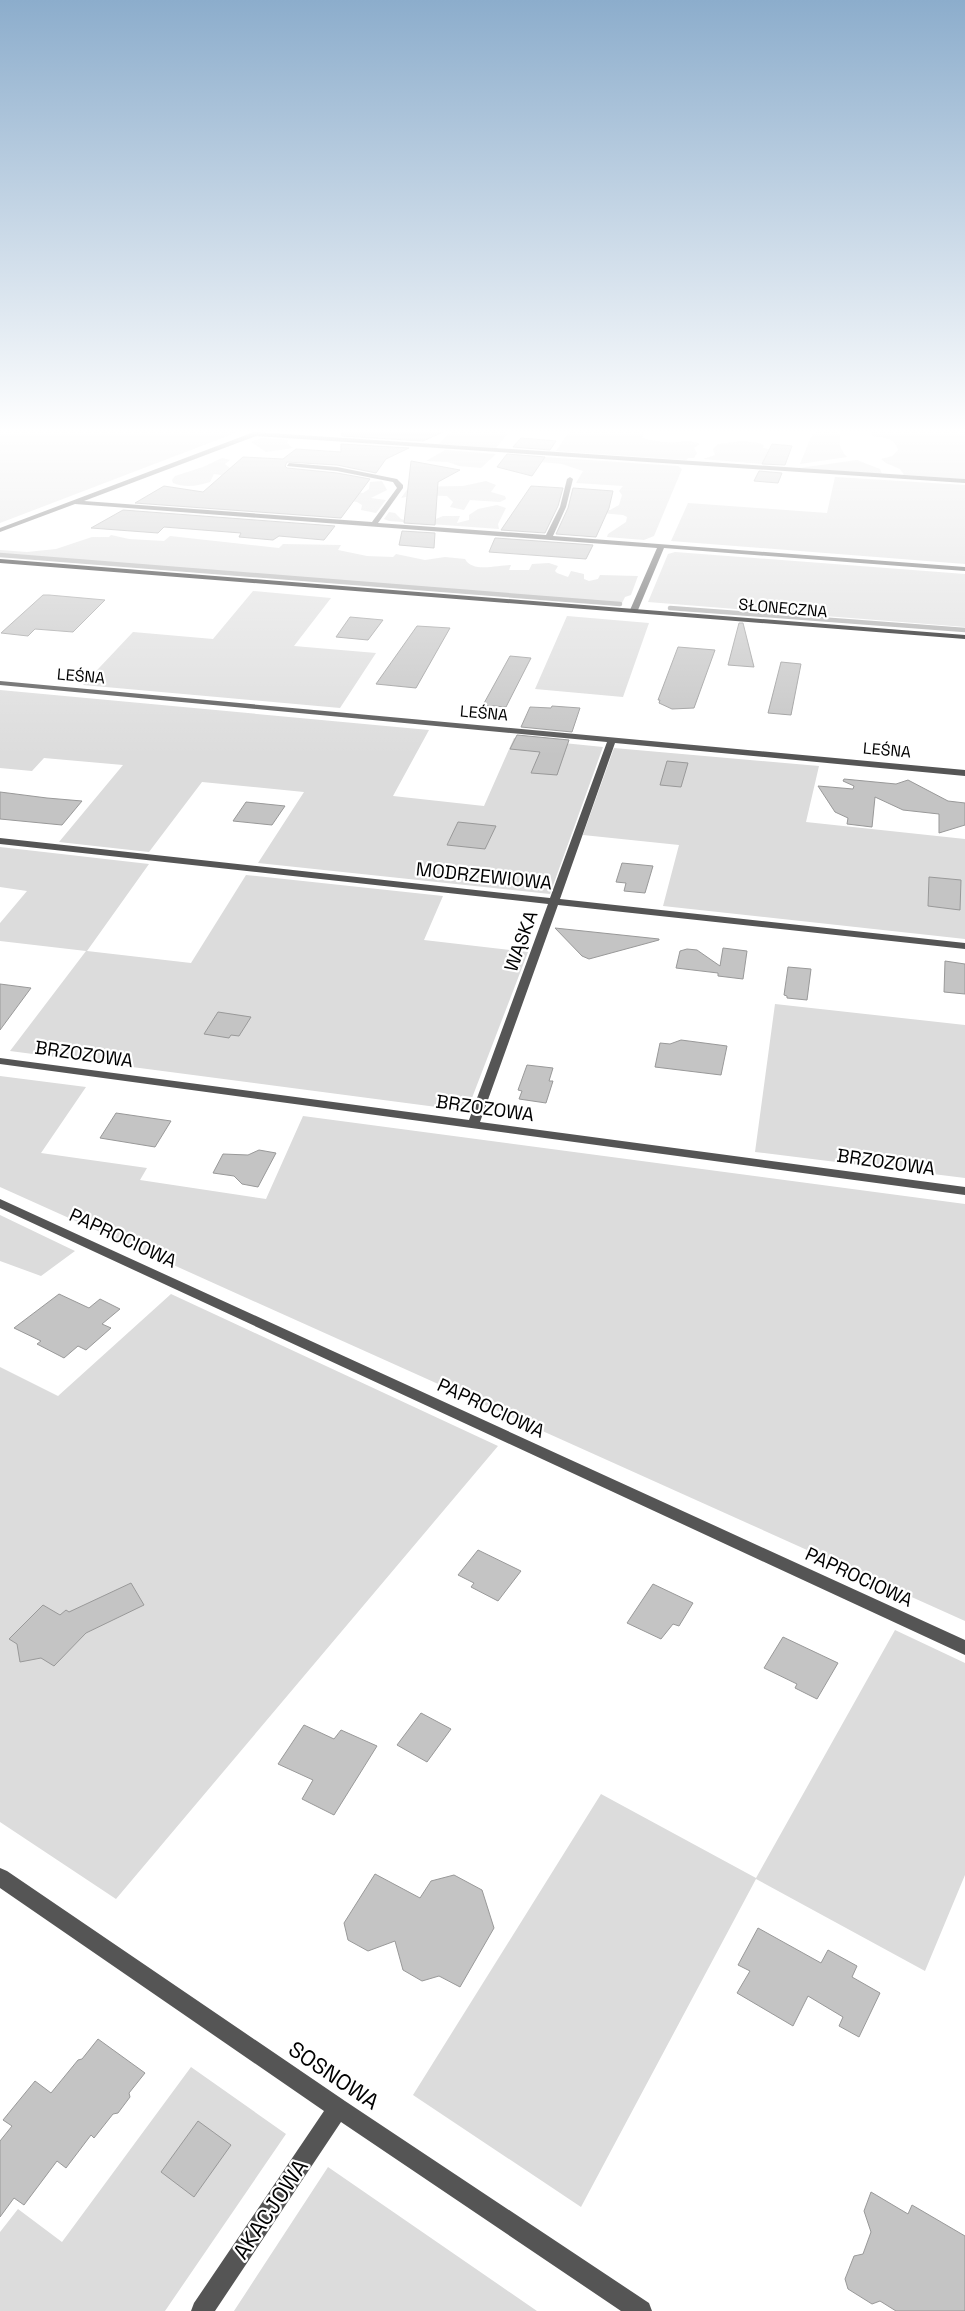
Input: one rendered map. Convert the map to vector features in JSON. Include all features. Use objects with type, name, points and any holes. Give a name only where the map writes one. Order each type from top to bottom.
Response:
[{"type":"main road","name":"SŁONECZNA","points":[[0,561],[965,637]]},
{"type":"street","points":[[585,540],[965,569]]},
{"type":"street","points":[[634,610],[662,546]]},
{"type":"street","name":"LEŚNA","points":[[0,683],[965,772]]},
{"type":"street","name":"WĄSKA","points":[[473,1125],[612,740]]},
{"type":"street","name":"MODRZEWIOWA","points":[[0,841],[965,946]]},
{"type":"street","name":"BRZOZOWA","points":[[0,1061],[965,1191]]},
{"type":"street","name":"PAPROCIOWA","points":[[0,1203],[965,1648]]},
{"type":"street","name":"SOSNOWA","points":[[0,1877],[338,2108],[641,2311]]},
{"type":"street","name":"AKACJOWA","points":[[202,2311],[338,2108]]},
{"type":"shaded area","points":[[83,540],[205,540],[279,548],[283,544],[341,545],[338,550],[367,556],[393,557],[396,554],[425,560],[445,557],[465,559],[473,566],[479,567],[511,565],[509,570],[529,570],[532,564],[549,563],[558,566],[555,571],[557,573],[568,577],[571,571],[584,574],[584,579],[589,581],[598,579],[600,575],[638,576],[631,595],[625,597],[621,605],[0,556],[0,550],[27,552],[56,549]]},
{"type":"shaded area","points":[[965,540],[965,564],[671,541]]},
{"type":"shaded area","points":[[675,552],[965,574],[965,627],[648,602],[668,554]]},
{"type":"shaded area","points":[[253,591],[331,598],[294,646],[376,653],[340,708],[83,685],[133,632],[213,639]]},
{"type":"shaded area","points":[[567,616],[649,623],[623,697],[535,689]]},
{"type":"shaded area","points":[[0,690],[429,730],[393,796],[484,806],[514,738],[603,747],[550,894],[258,863],[304,792],[202,782],[149,852],[59,842],[123,765],[44,758],[32,771],[0,768]]},
{"type":"shaded area","points":[[614,748],[819,766],[806,822],[965,839],[965,939],[663,906],[679,845],[583,835]]},
{"type":"shaded area","points":[[0,847],[149,864],[87,951],[191,963],[246,875],[443,896],[424,940],[528,952],[467,1111],[10,1051],[86,951],[0,941],[0,923],[27,891],[0,887]]},
{"type":"shaded area","points":[[775,1004],[965,1025],[965,1178],[755,1152]]},
{"type":"shaded area","points":[[0,1076],[86,1087],[41,1153],[147,1168],[140,1180],[266,1199],[303,1116],[965,1204],[965,1621],[0,1187]]},
{"type":"shaded area","points":[[0,1215],[75,1251],[41,1276],[0,1261]]},
{"type":"shaded area","points":[[171,1294],[498,1446],[116,1899],[0,1822],[0,1367],[58,1396]]},
{"type":"shaded area","points":[[895,1630],[965,1663],[965,1875],[925,1971],[756,1879],[581,2207],[413,2095],[601,1794],[756,1878]]},
{"type":"shaded area","points":[[191,2067],[286,2134],[165,2311],[0,2311],[0,2232],[18,2209],[62,2242]]},
{"type":"shaded area","points":[[328,2167],[537,2311],[234,2311]]},
{"type":"building","points":[[400,540],[435,540],[434,548],[399,545]]},
{"type":"building","points":[[494,540],[593,545],[586,559],[489,552]]},
{"type":"building","points":[[43,595],[105,600],[73,632],[35,629],[28,636],[1,633]]},
{"type":"building","points":[[350,617],[383,620],[368,640],[336,637]]},
{"type":"building","points":[[739,623],[743,623],[754,667],[728,665]]},
{"type":"building","points":[[417,626],[450,628],[416,688],[376,684]]},
{"type":"building","points":[[678,647],[715,650],[694,708],[672,709],[659,703],[660,700],[658,700]]},
{"type":"building","points":[[510,656],[531,658],[506,707],[483,705]]},
{"type":"building","points":[[781,662],[801,664],[791,715],[768,713]]},
{"type":"building","points":[[552,706],[580,708],[572,732],[521,727],[530,707],[551,708]]},
{"type":"building","points":[[517,735],[569,740],[557,775],[531,773],[540,752],[510,749]]},
{"type":"building","points":[[667,761],[688,763],[681,787],[660,785]]},
{"type":"building","points":[[844,779],[896,784],[908,780],[948,801],[965,803],[965,825],[939,833],[939,814],[903,810],[875,797],[872,827],[847,824],[848,818],[835,812],[818,786],[853,789],[854,786],[843,781]]},
{"type":"building","points":[[0,792],[82,801],[62,825],[0,819]]},
{"type":"building","points":[[246,802],[285,806],[272,825],[233,821]]},
{"type":"building","points":[[458,822],[496,826],[485,849],[447,845]]},
{"type":"building","points":[[622,863],[653,866],[645,893],[624,891],[626,883],[616,882]]},
{"type":"building","points":[[929,877],[961,880],[960,910],[928,906]]},
{"type":"building","points":[[555,928],[659,940],[589,959],[582,956]]},
{"type":"building","points":[[723,948],[747,951],[743,979],[718,976],[718,973],[676,968],[680,951],[687,949],[697,950],[720,966]]},
{"type":"building","points":[[945,961],[965,964],[965,994],[944,992]]},
{"type":"building","points":[[788,967],[811,969],[807,1000],[787,998],[784,995]]},
{"type":"building","points":[[0,984],[31,988],[0,1030]]},
{"type":"building","points":[[218,1012],[251,1017],[239,1036],[231,1035],[229,1038],[204,1034]]},
{"type":"building","points":[[681,1040],[727,1046],[721,1075],[655,1067],[660,1043],[670,1044]]},
{"type":"building","points":[[527,1065],[553,1068],[549,1081],[553,1081],[546,1103],[519,1099],[522,1091],[518,1090]]},
{"type":"building","points":[[116,1113],[171,1121],[155,1147],[100,1138]]},
{"type":"building","points":[[259,1150],[276,1153],[258,1187],[242,1184],[234,1176],[213,1173],[223,1154],[248,1155]]},
{"type":"building","points":[[59,1294],[89,1308],[100,1299],[120,1309],[102,1324],[111,1328],[86,1350],[78,1346],[64,1358],[37,1344],[41,1341],[14,1328]]},
{"type":"building","points":[[478,1550],[521,1571],[498,1601],[471,1587],[474,1583],[458,1575]]},
{"type":"building","points":[[131,1583],[144,1605],[86,1633],[54,1666],[41,1658],[20,1662],[17,1644],[9,1639],[43,1605],[60,1615],[66,1610],[69,1612]]},
{"type":"building","points":[[653,1584],[693,1603],[679,1626],[673,1624],[661,1639],[627,1623]]},
{"type":"building","points":[[783,1637],[838,1663],[817,1699],[795,1688],[797,1684],[764,1668]]},
{"type":"building","points":[[421,1713],[451,1729],[427,1762],[397,1745]]},
{"type":"building","points":[[304,1725],[334,1739],[341,1730],[377,1746],[334,1815],[302,1799],[313,1780],[278,1764]]},
{"type":"building","points":[[375,1874],[420,1898],[431,1881],[454,1875],[482,1890],[494,1928],[460,1987],[439,1976],[422,1981],[403,1970],[395,1941],[368,1951],[348,1940],[344,1923]]},
{"type":"building","points":[[758,1928],[821,1963],[828,1950],[857,1966],[852,1977],[880,1993],[859,2037],[839,2026],[843,2017],[808,1996],[793,2026],[737,1993],[750,1971],[738,1965]]},
{"type":"building","points":[[98,2039],[145,2073],[129,2093],[130,2097],[118,2113],[113,2114],[94,2138],[91,2135],[66,2168],[57,2161],[24,2205],[14,2198],[0,2217],[0,2141],[12,2126],[3,2120],[35,2081],[51,2093]]},
{"type":"building","points":[[198,2121],[231,2145],[194,2197],[161,2172]]},
{"type":"building","points":[[871,2192],[908,2214],[912,2205],[965,2236],[965,2311],[896,2311],[880,2301],[872,2304],[848,2289],[845,2279],[854,2256],[863,2254],[871,2232],[864,2211]]},
{"type":"waterway","points":[[0,555],[620,604]]},
{"type":"waterway","points":[[670,608],[965,630]]}]
